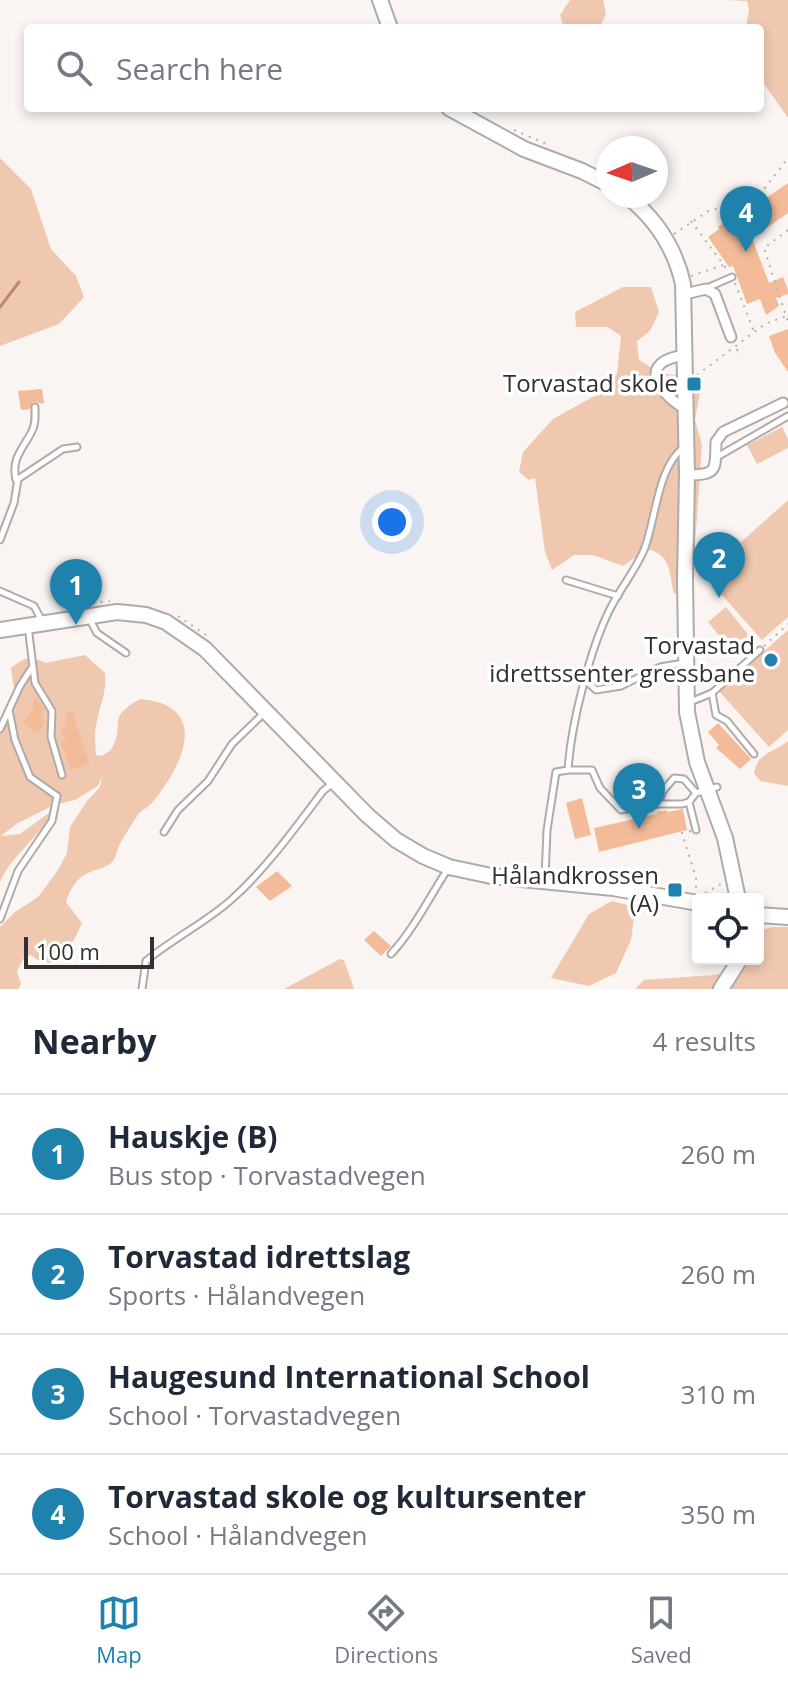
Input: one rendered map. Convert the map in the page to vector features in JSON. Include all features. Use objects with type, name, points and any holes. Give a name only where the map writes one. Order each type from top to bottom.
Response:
[{"type":"main road","points":[[380,0],[389,24]]},
{"type":"main road","points":[[456,112],[524,149],[596,178]]},
{"type":"main road","points":[[640,208],[666,239],[678,264],[685,294],[685,663],[690,738],[725,838],[737,893]]},
{"type":"main road","points":[[0,630],[89,615],[135,613],[156,618],[176,627],[205,649],[334,782],[396,840],[423,856],[449,867],[491,876],[692,897]]},
{"type":"main road","points":[[764,915],[788,917]]},
{"type":"main road","points":[[721,989],[736,965]]},
{"type":"street","points":[[685,294],[706,289],[718,298],[734,342]]},
{"type":"street","points":[[686,355],[665,359],[658,365],[656,373],[660,385],[687,410]]},
{"type":"street","points":[[687,475],[709,473],[715,468],[716,442],[723,432],[783,403]]},
{"type":"lane","points":[[706,289],[732,277]]},
{"type":"lane","points":[[0,540],[14,503],[16,457],[33,430],[35,407]]},
{"type":"lane","points":[[717,457],[788,416]]},
{"type":"lane","points":[[568,770],[570,745],[600,634],[644,550],[672,459],[687,445]]},
{"type":"lane","points":[[16,481],[63,449],[77,447]]},
{"type":"lane","points":[[566,580],[618,596]]},
{"type":"lane","points":[[0,591],[34,606],[41,616],[35,624],[32,669],[35,683],[52,711],[51,737],[62,775]]},
{"type":"lane","points":[[89,615],[97,633],[126,653]]},
{"type":"lane","points":[[695,700],[712,693],[760,650]]},
{"type":"lane","points":[[586,682],[592,689],[600,691],[621,686],[660,667],[685,663]]},
{"type":"lane","points":[[0,729],[26,675],[32,669]]},
{"type":"lane","points":[[712,693],[716,715],[727,721],[754,754]]},
{"type":"lane","points":[[0,919],[18,871],[52,821],[57,796],[30,777],[15,740],[9,710]]},
{"type":"lane","points":[[164,832],[178,810],[208,781],[232,744],[266,711]]},
{"type":"lane","points":[[545,881],[547,830],[556,772],[592,770],[600,788],[621,810],[689,802],[707,790]]},
{"type":"lane","points":[[658,804],[663,791],[674,778],[684,779],[707,790]]},
{"type":"lane","points":[[142,989],[146,961],[230,901],[334,782]]},
{"type":"lane","points":[[689,802],[696,830]]},
{"type":"lane","points":[[391,954],[407,937],[449,867]]},
{"type":"path","points":[[512,129],[553,148]]},
{"type":"path","points":[[673,234],[710,210],[746,203],[758,197],[788,158]]},
{"type":"path","points":[[691,221],[732,277],[755,334]]},
{"type":"path","points":[[788,230],[764,248],[788,322]]},
{"type":"path","points":[[690,277],[723,265]]},
{"type":"path","points":[[696,376],[734,342],[786,316]]},
{"type":"path","points":[[734,342],[739,357]]},
{"type":"path","points":[[67,608],[114,601]]},
{"type":"path","points":[[171,612],[207,636]]},
{"type":"path","points":[[760,650],[788,624]]},
{"type":"path","points":[[696,830],[682,833],[696,878],[697,893]]},
{"type":"path","points":[[614,876],[638,880]]},
{"type":"path","points":[[708,893],[722,883],[734,880]]},
{"type":"path","points":[[686,890],[692,894]]},
{"type":"shaded area","points":[[570,0],[603,0],[606,14],[601,24],[563,24],[560,15]]},
{"type":"shaded area","points":[[724,0],[788,0],[788,118],[764,84],[764,24],[747,24],[747,1]]},
{"type":"shaded area","points":[[0,158],[31,189],[51,249],[76,276],[84,297],[59,324],[0,346]]},
{"type":"shaded area","points":[[623,287],[651,287],[659,312],[650,331],[637,341],[639,360],[660,373],[684,376],[701,387],[695,420],[702,445],[692,588],[674,594],[665,561],[647,549],[623,566],[593,555],[574,555],[552,570],[545,552],[535,478],[529,480],[519,472],[523,452],[553,419],[598,394],[617,374],[621,336],[608,327],[576,327],[575,312]]},
{"type":"shaded area","points":[[782,427],[788,439],[788,448],[757,464],[747,445]]},
{"type":"shaded area","points":[[788,500],[788,617],[762,640],[704,575]]},
{"type":"shaded area","points":[[726,607],[755,643],[737,658],[708,622]]},
{"type":"shaded area","name":"Torvastad idrettssenter gressbane","points":[[788,630],[788,730],[769,747],[719,691]]},
{"type":"shaded area","points":[[85,655],[105,673],[95,729],[96,755],[102,756],[111,750],[119,717],[140,699],[163,704],[177,713],[184,725],[180,757],[162,789],[137,816],[111,863],[84,875],[71,889],[66,902],[82,923],[74,940],[50,963],[39,961],[31,955],[25,956],[17,971],[21,984],[18,989],[0,989],[0,927],[15,912],[38,897],[58,870],[67,853],[70,827],[100,787],[102,776],[98,786],[75,800],[54,805],[16,824],[1,836],[20,834],[53,810],[0,882],[0,723],[15,696],[11,668],[27,658],[45,663]]},
{"type":"shaded area","points":[[788,741],[788,786],[760,781],[754,773],[759,761]]},
{"type":"shaded area","points":[[612,901],[635,907],[631,940],[616,973],[589,986],[551,978],[589,914]]},
{"type":"shaded area","points":[[788,927],[788,989],[635,989],[644,980],[713,975],[726,972],[730,965],[764,965],[764,929]]},
{"type":"shaded area","points":[[340,959],[344,960],[354,989],[284,989]]},
{"type":"building","points":[[788,183],[788,213],[752,238],[769,283],[783,277],[788,290],[788,294],[776,298],[779,306],[766,315],[760,299],[747,304],[733,266],[729,267],[708,237],[719,229],[718,226],[736,219]]},
{"type":"building","points":[[788,329],[788,372],[775,353],[769,336]]},
{"type":"building","points":[[42,389],[44,404],[33,402],[30,409],[21,410],[18,391]]},
{"type":"building","points":[[36,697],[45,710],[40,717],[46,721],[38,733],[23,723],[35,706],[32,704]]},
{"type":"building","points":[[72,711],[89,763],[71,770],[61,743],[66,741],[61,729],[66,727],[64,722],[68,720],[65,714]]},
{"type":"building","points":[[718,723],[751,759],[740,769],[716,748],[719,745],[708,732]]},
{"type":"building","points":[[582,798],[591,835],[575,839],[566,803]]},
{"type":"building","points":[[683,809],[687,830],[599,852],[594,828],[657,812]]},
{"type":"building","points":[[277,871],[292,886],[270,901],[256,887]]},
{"type":"building","points":[[374,931],[391,946],[381,956],[364,940]]},
{"type":"waterway","points":[[0,307],[19,282]]},
{"type":"place","name":"Torvastad skole og kultursenter","points":[[746,252]]},
{"type":"place","name":"Torvastad skole","points":[[694,384]]},
{"type":"place","name":"Torvastad idrettslag","points":[[719,598]]},
{"type":"place","name":"Hauskje (B)","points":[[76,625]]},
{"type":"place","name":"Torvastad idrettssenter gressbane","points":[[771,660]]},
{"type":"place","name":"Haugesund International School","points":[[639,829]]},
{"type":"place","name":"Hålandkrossen (A)","points":[[675,890]]}]
